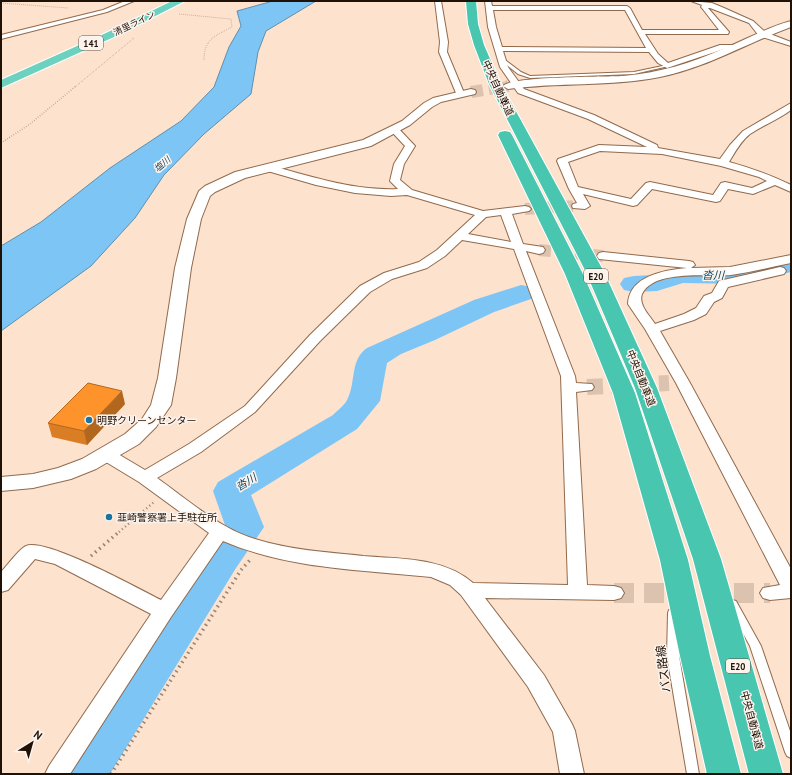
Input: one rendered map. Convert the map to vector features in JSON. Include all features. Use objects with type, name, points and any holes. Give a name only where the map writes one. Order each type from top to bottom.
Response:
[{"type":"highway","name":"清里ライン","points":[[1,84],[180,1]]},
{"type":"highway","name":"中央自動車道","points":[[459,1],[461,24],[466,46],[480,85],[574,274],[624,393],[674,560],[695,656],[724,774]]},
{"type":"highway","name":"中央自動車道","points":[[471,1],[473,24],[479,46],[495,84],[595,272],[646,388],[707,559],[766,774]]},
{"type":"street","points":[[1,37],[105,11],[130,1]]},
{"type":"street","points":[[1,484],[33,481],[63,474],[107,455],[132,439],[149,423],[161,405],[167,378],[183,268],[194,219],[204,194],[216,185],[240,175],[367,143],[395,130],[437,100],[465,93],[443,52],[444,42],[438,1]]},
{"type":"street","points":[[694,1],[712,5],[751,22],[762,34],[791,44]]},
{"type":"street","points":[[662,151],[591,117],[521,91],[513,85],[504,67],[504,61],[492,27],[488,4],[627,8],[652,50],[663,64],[667,66],[723,47],[734,47]]},
{"type":"street","points":[[640,32],[725,32],[704,7],[712,5]]},
{"type":"street","points":[[513,85],[541,81],[646,77],[687,67],[762,34],[791,24]]},
{"type":"street","points":[[499,48],[652,50]]},
{"type":"street","points":[[723,163],[733,147],[746,133],[779,115],[791,106]]},
{"type":"street","points":[[395,130],[410,146],[399,164],[395,181],[408,192],[484,214],[525,209]]},
{"type":"street","points":[[577,206],[585,206],[574,189],[562,161],[566,158],[600,148],[662,151],[723,163],[776,181],[791,189]]},
{"type":"street","points":[[268,168],[344,188],[396,194],[408,192]]},
{"type":"street","points":[[574,189],[633,203],[650,185],[716,199],[726,186],[753,191],[776,181]]},
{"type":"street","points":[[505,211],[568,376],[578,593]]},
{"type":"street","points":[[145,478],[195,448],[250,409],[315,338],[365,289],[388,276],[423,265],[441,253],[484,214]]},
{"type":"street","points":[[460,236],[519,245],[539,250]]},
{"type":"street","points":[[603,256],[737,269],[763,275]]},
{"type":"street","points":[[788,265],[710,272],[681,272],[666,274],[648,281],[636,292],[635,304],[652,329],[676,383],[791,587]]},
{"type":"street","points":[[652,329],[689,317],[701,310],[709,299],[716,295],[723,284],[763,275],[788,265]]},
{"type":"street","points":[[569,388],[587,387]]},
{"type":"street","points":[[107,455],[145,478],[224,533],[255,546],[305,557],[434,570],[457,580],[468,590],[536,681],[564,731],[572,774]]},
{"type":"street","points":[[57,774],[164,611],[224,533]]},
{"type":"street","points":[[1,585],[31,551],[61,559],[164,611]]},
{"type":"street","points":[[468,590],[614,593]]},
{"type":"street","points":[[770,593],[791,591]]},
{"type":"lane","points":[[504,61],[512,66],[521,75],[530,77],[634,72],[667,66]]},
{"type":"lane","points":[[707,559],[755,646],[791,752]]},
{"type":"lane","name":"バス路線","points":[[674,560],[673,656],[693,774]]},
{"type":"path","points":[[1,3],[68,8]]},
{"type":"path","points":[[157,12],[231,19],[232,27],[213,37],[204,49],[204,60]]},
{"type":"path","points":[[1,143],[30,124],[137,36]]},
{"type":"path","points":[[78,567],[165,492]]},
{"type":"path","points":[[111,774],[255,546]]},
{"type":"water","name":"塩川","points":[[273,1],[316,1],[266,31],[258,52],[251,94],[204,134],[164,175],[135,218],[91,266],[1,331],[1,246],[41,222],[110,168],[181,121],[214,87],[229,47],[241,26],[237,11]]},
{"type":"building","points":[[88,383],[122,391],[84,431],[48,423]]},
{"type":"waterway","name":"沓川","points":[[634,284],[657,283],[681,275],[742,276],[791,264]]},
{"type":"waterway","name":"沓川","points":[[82,774],[222,558],[245,527],[231,491],[345,422],[364,401],[372,359],[391,348],[425,334],[484,306],[521,293]]},
{"type":"tunnel","points":[[471,92],[508,86],[503,87]]},
{"type":"tunnel","points":[[525,209],[577,206]]},
{"type":"tunnel","points":[[539,250],[603,256]]},
{"type":"tunnel","points":[[587,387],[669,383]]},
{"type":"tunnel","points":[[614,593],[770,593]]},
{"type":"place","name":"明野クリーンセンター","points":[[89,420]]},
{"type":"place","name":"韮崎警察署上手駐在所","points":[[109,517]]}]
